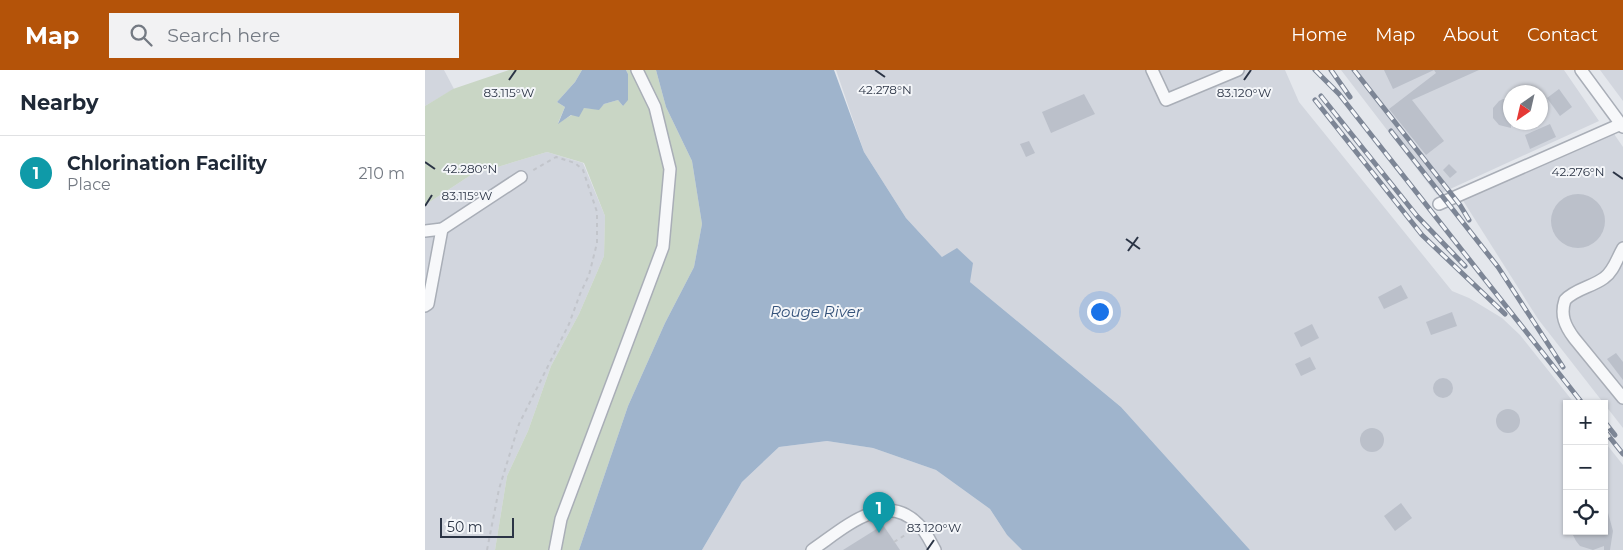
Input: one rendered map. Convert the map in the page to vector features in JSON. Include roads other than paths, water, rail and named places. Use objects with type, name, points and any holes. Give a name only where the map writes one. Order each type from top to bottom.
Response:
[{"type":"street","points":[[555,550],[561,519],[663,247],[670,169],[655,107],[637,70]]},
{"type":"street","points":[[1152,70],[1166,100],[1238,70]]},
{"type":"street","points":[[1439,204],[1622,126],[1581,70]]},
{"type":"street","points":[[425,230],[442,229],[521,177]]},
{"type":"street","points":[[425,306],[428,304],[442,229]]},
{"type":"street","points":[[1623,248],[1612,270],[1605,278],[1565,300],[1563,318],[1574,338],[1623,398]]},
{"type":"street","points":[[812,550],[861,518],[878,510],[900,512],[911,517],[921,526],[935,550]]},
{"type":"street","points":[[927,537],[931,550]]},
{"type":"water","points":[[582,70],[626,70],[628,74],[628,100],[623,106],[618,100],[604,104],[599,110],[584,108],[579,117],[571,115],[558,124],[565,107],[557,102],[575,82]]},
{"type":"water","name":"Rouge River","points":[[656,70],[834,70],[864,152],[906,218],[942,257],[957,248],[973,263],[970,282],[1121,407],[1250,550],[1022,550],[1007,535],[990,509],[936,470],[873,448],[827,441],[779,447],[742,482],[702,550],[579,550],[628,406],[665,323],[694,267],[702,224],[692,161],[666,107]]},
{"type":"railway","points":[[1315,70],[1339,94],[1580,400]]},
{"type":"railway","points":[[1331,70],[1350,97]]},
{"type":"railway","points":[[1354,70],[1460,205],[1469,220]]},
{"type":"railway","points":[[1321,96],[1417,216],[1465,266]]},
{"type":"railway","points":[[1315,100],[1422,235],[1505,314]]},
{"type":"railway","points":[[1391,131],[1498,267],[1563,367]]},
{"type":"railway","points":[[1608,426],[1615,435]]},
{"type":"railway","points":[[1608,435],[1623,454]]},
{"type":"place","name":"Chlorination Facility","points":[[879,533]]}]
